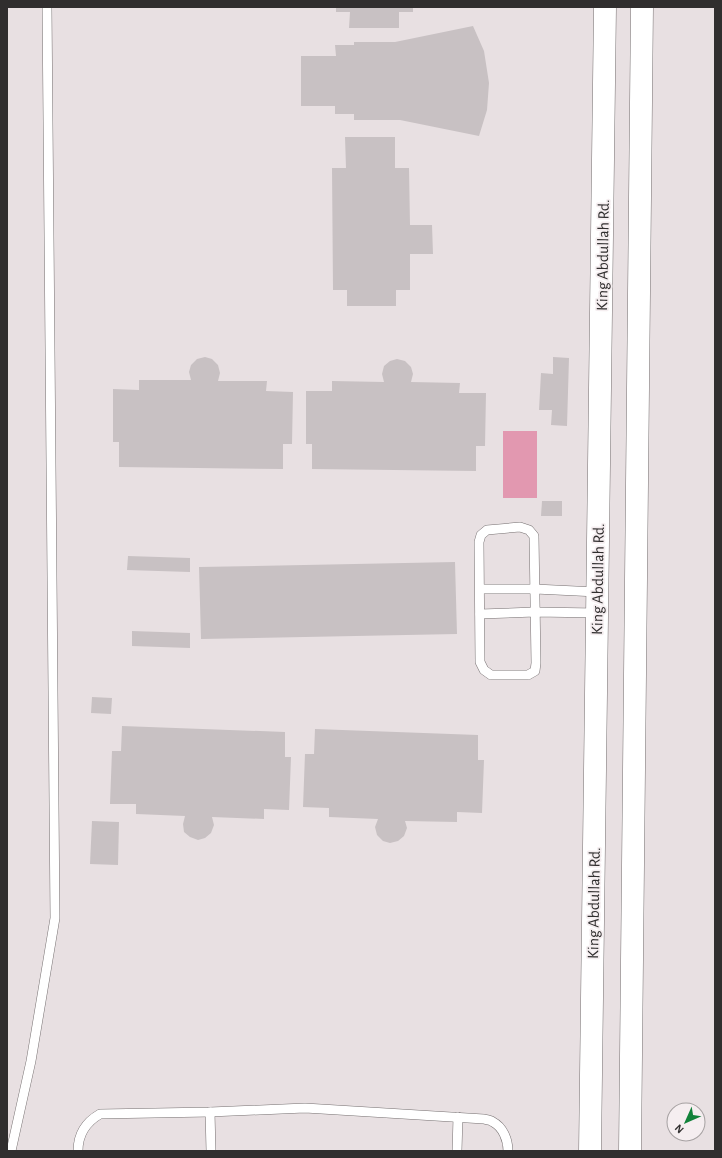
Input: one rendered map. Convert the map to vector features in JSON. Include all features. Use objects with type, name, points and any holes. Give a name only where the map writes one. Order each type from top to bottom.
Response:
[{"type":"highway","name":"King Abdullah Rd.","points":[[590,1151],[605,7]]},
{"type":"highway","points":[[630,1151],[642,7]]},
{"type":"lane","points":[[11,1151],[31,1061],[55,918],[47,7]]},
{"type":"lane","points":[[520,527],[529,530],[534,536],[535,590],[536,663],[534,671],[528,675],[491,675],[484,670],[480,662],[479,542],[481,535],[487,530],[520,527]]},
{"type":"lane","points":[[480,590],[535,590],[597,602]]},
{"type":"lane","points":[[480,614],[535,612],[597,602]]},
{"type":"lane","points":[[78,1151],[78,1145],[84,1129],[90,1120],[100,1114],[210,1112],[305,1108],[484,1119],[493,1122],[500,1128],[505,1135],[508,1151]]},
{"type":"lane","points":[[210,1112],[211,1151]]},
{"type":"lane","points":[[458,1117],[458,1151]]},
{"type":"shaded area","points":[[715,132],[715,508],[714,508]]},
{"type":"shaded area","points":[[503,431],[537,431],[537,498],[503,498]]},
{"type":"building","points":[[336,7],[413,7],[413,12],[399,12],[399,28],[349,28],[350,12],[336,12]]},
{"type":"building","points":[[473,26],[484,51],[489,83],[487,110],[479,136],[400,120],[354,120],[354,114],[335,114],[335,106],[301,106],[301,56],[336,56],[335,45],[354,45],[354,42],[395,42]]},
{"type":"building","points":[[345,137],[395,137],[395,168],[409,168],[410,225],[432,225],[433,254],[410,254],[410,290],[396,290],[396,306],[347,306],[347,290],[333,290],[332,168],[346,168]]},
{"type":"building","points":[[205,357],[212,359],[218,365],[220,373],[218,381],[267,381],[266,391],[293,392],[292,444],[283,444],[283,469],[119,467],[119,442],[113,442],[113,389],[139,390],[139,380],[191,380],[189,372],[191,365],[197,359]]},
{"type":"building","points":[[553,357],[569,358],[567,426],[551,425],[552,410],[539,410],[541,373],[553,374]]},
{"type":"building","points":[[397,359],[405,361],[411,367],[413,374],[411,382],[460,383],[459,393],[486,393],[485,446],[476,446],[476,471],[312,469],[312,444],[306,444],[306,391],[332,391],[332,381],[384,382],[382,374],[384,366],[390,361]]},
{"type":"building","points":[[542,501],[562,501],[562,516],[541,516]]},
{"type":"building","points":[[128,556],[190,558],[190,572],[127,570]]},
{"type":"building","points":[[455,562],[457,634],[201,639],[199,567]]},
{"type":"building","points":[[132,631],[190,633],[190,648],[132,646]]},
{"type":"building","points":[[92,697],[112,698],[111,714],[91,713]]},
{"type":"building","points":[[122,726],[285,732],[285,757],[291,757],[289,810],[264,809],[264,819],[212,817],[214,825],[211,833],[205,838],[198,840],[190,837],[184,832],[183,824],[185,816],[136,814],[136,804],[110,804],[112,751],[121,751]]},
{"type":"building","points":[[315,729],[478,735],[478,760],[484,760],[482,813],[457,812],[457,822],[405,821],[407,828],[404,836],[398,841],[390,843],[383,841],[377,835],[375,827],[378,819],[329,817],[329,808],[303,807],[305,754],[314,754]]},
{"type":"building","points":[[92,821],[119,822],[118,865],[90,864]]}]
